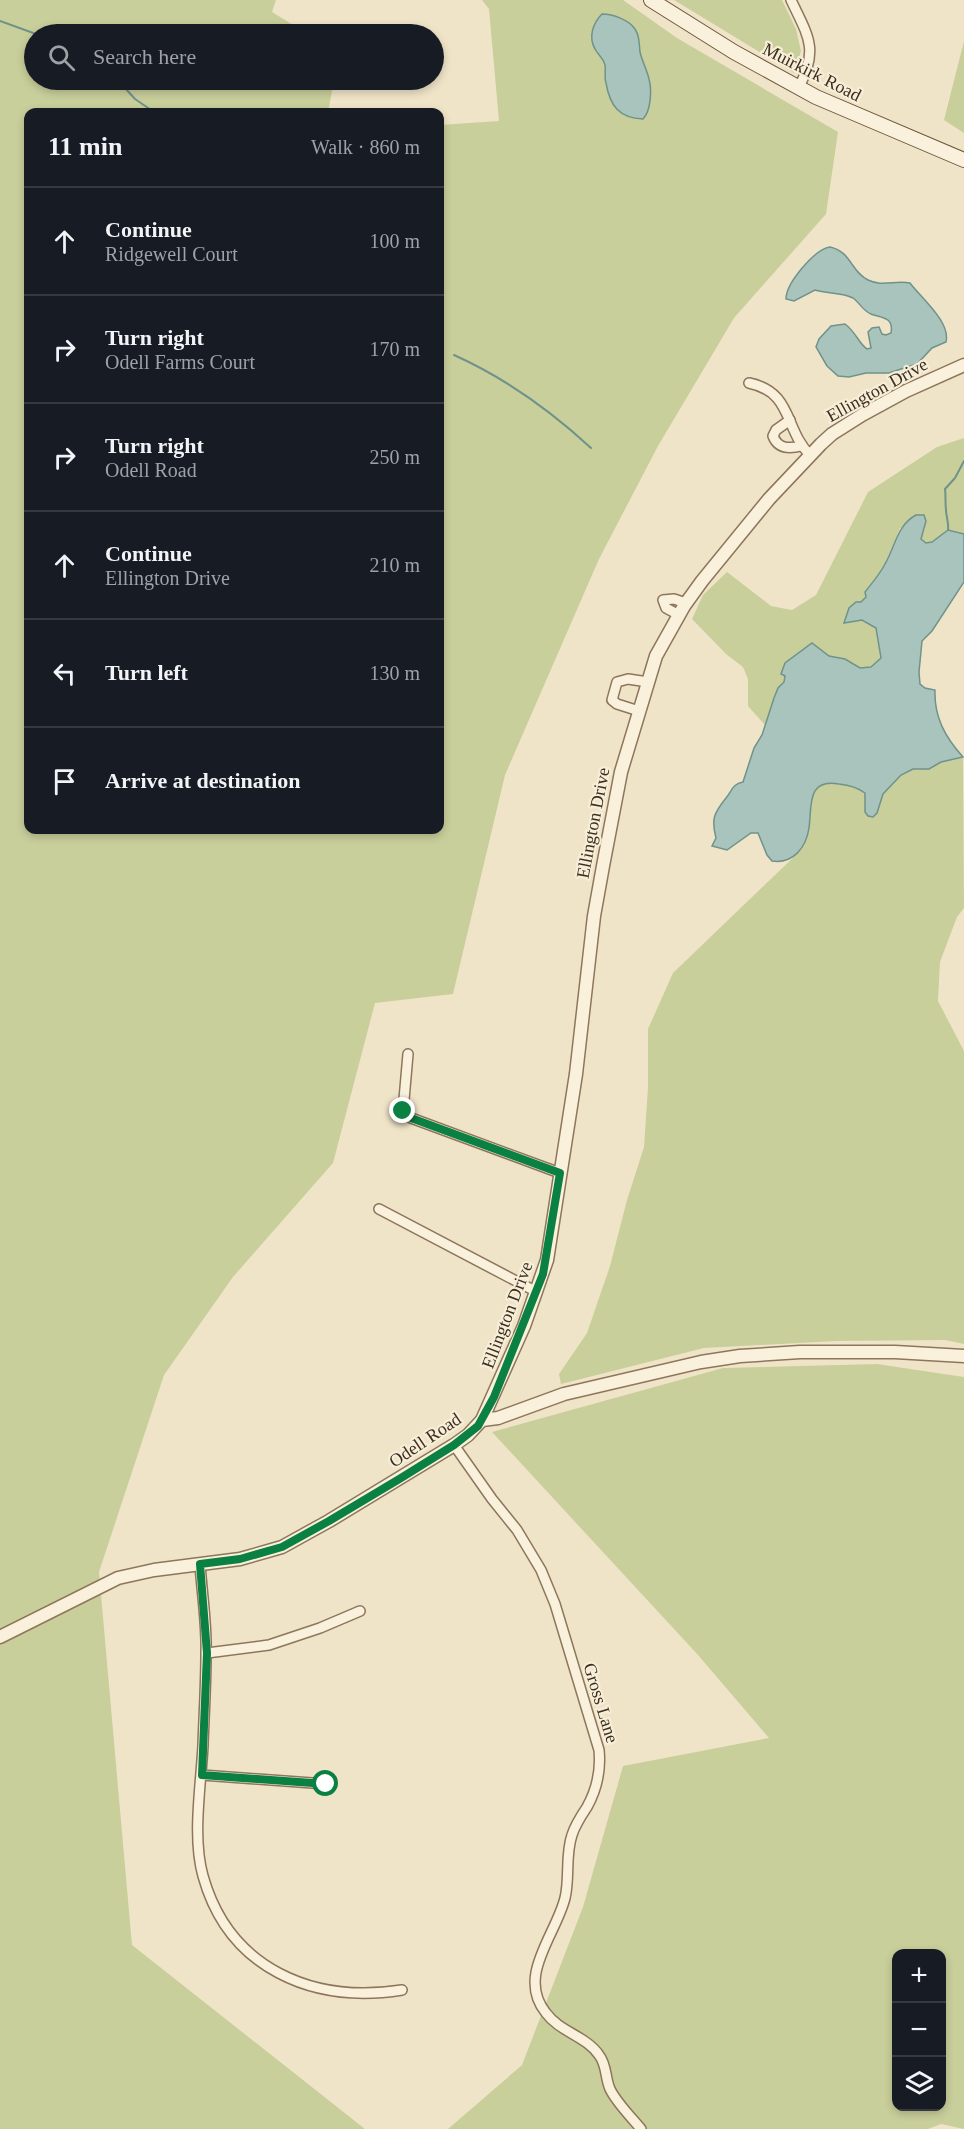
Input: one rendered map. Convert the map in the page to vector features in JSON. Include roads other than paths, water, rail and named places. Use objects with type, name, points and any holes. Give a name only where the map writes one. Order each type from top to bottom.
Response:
[{"type":"main road","name":"Muirkirk Road","points":[[651,0],[734,52],[799,87],[847,111],[964,160]]},
{"type":"street","points":[[791,0],[810,44],[809,60],[799,87]]},
{"type":"street","name":"Ellington Drive","points":[[483,1420],[537,1292],[547,1260],[576,1074],[594,916],[621,772],[656,656],[686,603],[805,451],[856,418],[964,364]]},
{"type":"street","points":[[749,383],[761,385],[774,393],[783,404],[805,451]]},
{"type":"street","points":[[790,420],[776,430],[773,436],[778,444],[805,451]]},
{"type":"street","points":[[679,615],[666,608],[663,600],[674,599],[686,603]]},
{"type":"street","points":[[639,711],[617,704],[612,700],[612,694],[616,682],[624,679],[648,682]]},
{"type":"street","points":[[408,1054],[404,1106],[406,1114],[411,1118],[560,1173]]},
{"type":"street","points":[[380,1209],[537,1292]]},
{"type":"street","name":"Odell Road","points":[[0,1637],[118,1578],[154,1569],[240,1559],[282,1547],[454,1445],[483,1420],[498,1418],[556,1397],[602,1384],[701,1362],[740,1356],[800,1352],[895,1352],[964,1356]]},
{"type":"street","name":"Gross Lane","points":[[454,1445],[517,1530],[541,1570],[555,1605],[599,1750],[599,1773],[588,1804],[572,1835],[565,1898],[539,1960],[535,1990],[544,2012],[551,2019],[593,2047],[600,2055],[610,2088],[641,2129]]},
{"type":"street","points":[[200,1564],[207,1653],[198,1837],[202,1875],[223,1922],[241,1946],[266,1967],[308,1986],[333,1992],[356,1994],[402,1990]]},
{"type":"street","points":[[207,1653],[269,1645],[320,1628],[360,1611]]},
{"type":"street","points":[[202,1775],[326,1784]]},
{"type":"water","points":[[602,14],[625,20],[638,34],[640,52],[650,89],[649,106],[643,119],[622,113],[610,98],[605,81],[605,65],[592,40],[594,26]]},
{"type":"water","points":[[830,247],[843,253],[858,272],[868,280],[878,283],[910,283],[940,318],[946,334],[946,342],[932,348],[917,364],[889,373],[838,376],[827,366],[816,347],[819,339],[831,326],[845,324],[867,349],[871,348],[868,332],[872,328],[879,327],[882,334],[886,335],[891,333],[891,324],[886,319],[868,313],[853,298],[844,295],[815,290],[794,301],[786,299],[791,284],[802,268],[817,254]]},
{"type":"water","points":[[916,515],[924,515],[926,521],[921,539],[926,543],[932,542],[948,530],[964,534],[964,582],[932,631],[922,641],[919,672],[920,684],[925,688],[935,690],[936,709],[942,726],[963,757],[941,762],[929,769],[913,769],[901,775],[883,794],[877,813],[873,817],[868,816],[865,812],[865,793],[862,791],[842,784],[821,785],[816,790],[811,803],[809,828],[805,842],[797,853],[786,860],[772,861],[758,833],[751,833],[727,850],[712,846],[716,838],[714,821],[716,812],[734,786],[743,782],[778,688],[784,682],[785,676],[781,674],[785,663],[812,643],[829,656],[845,659],[860,668],[871,667],[881,658],[876,628],[862,620],[844,623],[849,608],[866,597],[865,592],[883,568],[900,530]]},
{"type":"waterway","points":[[0,21],[24,30]]},
{"type":"waterway","points":[[127,90],[148,108]]},
{"type":"waterway","points":[[454,355],[526,396],[591,448]]},
{"type":"waterway","points":[[948,530],[945,489],[955,478],[964,461]]}]
